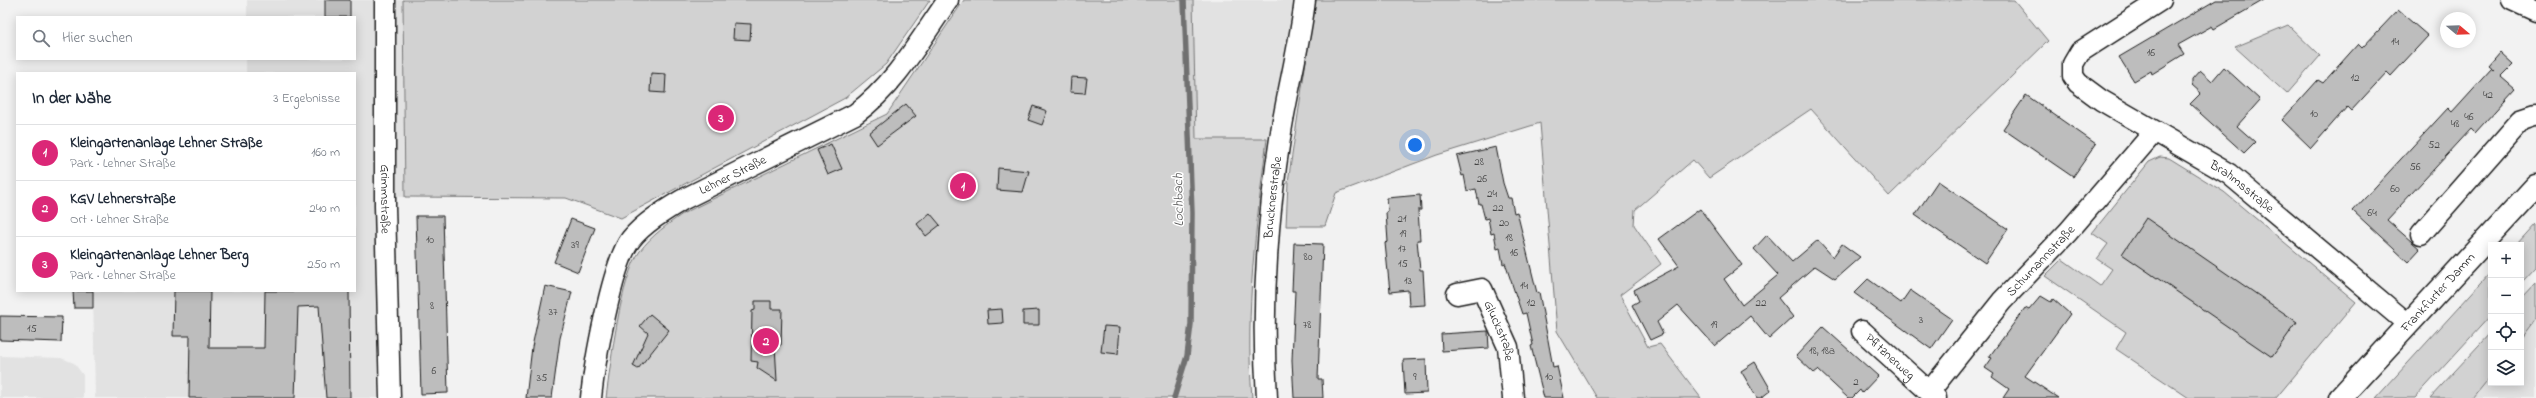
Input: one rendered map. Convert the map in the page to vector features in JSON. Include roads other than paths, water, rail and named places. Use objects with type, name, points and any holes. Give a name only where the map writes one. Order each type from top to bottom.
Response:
[{"type":"main road","name":"Frankfurter Damm","points":[[2340,398],[2536,186]]},
{"type":"street","name":"Grimmstraße","points":[[386,0],[385,206],[390,398]]},
{"type":"street","name":"Lehner Straße","points":[[591,398],[607,312],[618,269],[631,240],[659,215],[682,200],[855,114],[875,100],[890,83],[948,0]]},
{"type":"street","name":"Brucknerstraße","points":[[1266,398],[1263,337],[1270,220],[1281,132],[1305,0]]},
{"type":"street","name":"Brahmsstraße","points":[[2161,0],[2080,52],[2073,64],[2073,76],[2078,83],[2100,100],[2229,174],[2408,324]]},
{"type":"street","points":[[2512,0],[2536,12]]},
{"type":"street","points":[[2421,234],[2521,120],[2536,115]]},
{"type":"street","name":"Schumannstraße","points":[[1933,395],[2002,301],[2068,232],[2154,132]]},
{"type":"street","name":"Gluckstraße","points":[[1457,294],[1482,289],[1508,347],[1513,398]]},
{"type":"street","name":"Pfitznerweg","points":[[1862,330],[1933,395]]},
{"type":"waterway","name":"Lochbach","points":[[1174,398],[1187,356],[1191,324],[1192,213],[1184,0]]},
{"type":"place","name":"Kleingartenanlage Lehner Berg","points":[[721,118]]},
{"type":"place","name":"Kleingartenanlage Lehner Straße","points":[[963,186]]},
{"type":"place","name":"KGV Lehnerstraße","points":[[766,341]]}]
